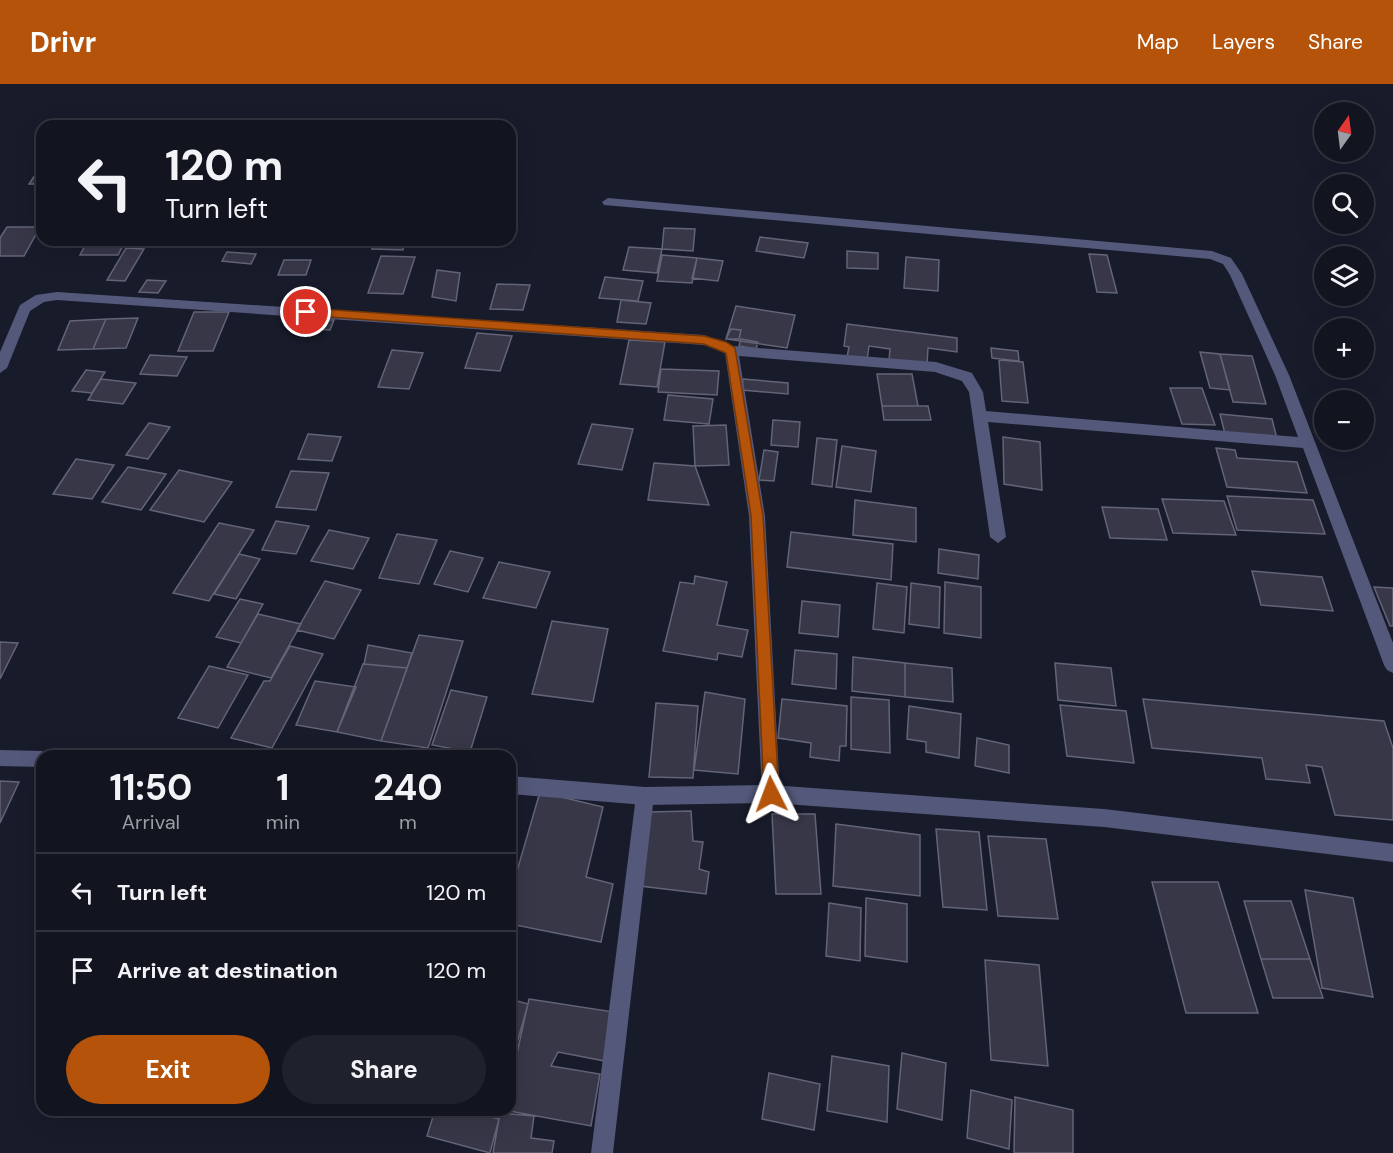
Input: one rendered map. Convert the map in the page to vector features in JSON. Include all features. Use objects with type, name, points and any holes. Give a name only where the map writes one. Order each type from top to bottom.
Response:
[{"type":"street","points":[[608,202],[1091,243],[1219,257],[1233,267],[1282,375],[1393,665]]},
{"type":"street","points":[[0,368],[25,308],[41,298],[57,296],[704,340],[722,345],[731,351],[948,369],[967,377],[974,386],[998,537]]},
{"type":"street","points":[[731,351],[757,516],[771,794]]},
{"type":"street","points":[[980,416],[1308,443]]},
{"type":"street","points":[[0,758],[36,759]]},
{"type":"street","points":[[516,785],[645,796],[771,794],[1104,818],[1393,853]]},
{"type":"street","points":[[602,1153],[645,796]]},
{"type":"building","points":[[36,174],[36,184],[29,184]]},
{"type":"building","points":[[7,227],[36,227],[36,234],[24,256],[0,256],[0,238]]},
{"type":"building","points":[[664,228],[695,229],[693,251],[662,249]]},
{"type":"building","points":[[760,237],[808,243],[804,258],[756,251]]},
{"type":"building","points":[[85,246],[123,246],[118,255],[80,255]]},
{"type":"building","points":[[373,246],[404,246],[403,250],[372,249]]},
{"type":"building","points":[[629,247],[662,249],[657,273],[623,270]]},
{"type":"building","points":[[126,248],[144,249],[125,281],[107,280]]},
{"type":"building","points":[[847,251],[878,253],[878,269],[847,268]]},
{"type":"building","points":[[227,252],[256,254],[251,264],[222,261]]},
{"type":"building","points":[[1089,254],[1107,255],[1117,293],[1097,292]]},
{"type":"building","points":[[662,255],[697,258],[692,283],[657,281]]},
{"type":"building","points":[[381,256],[415,257],[403,294],[368,293]]},
{"type":"building","points":[[906,257],[939,260],[938,291],[904,288]]},
{"type":"building","points":[[697,258],[723,261],[718,281],[692,278]]},
{"type":"building","points":[[284,260],[311,260],[306,275],[278,275]]},
{"type":"building","points":[[437,270],[460,273],[456,301],[432,297]]},
{"type":"building","points":[[605,277],[643,281],[638,301],[599,298]]},
{"type":"building","points":[[147,280],[166,281],[158,293],[139,292]]},
{"type":"building","points":[[497,284],[530,285],[523,310],[490,309]]},
{"type":"building","points":[[621,300],[651,303],[646,324],[617,322]]},
{"type":"building","points":[[736,306],[795,315],[787,348],[726,339]]},
{"type":"building","points":[[194,312],[229,312],[213,351],[178,351]]},
{"type":"building","points":[[138,318],[126,348],[93,349],[106,319]]},
{"type":"building","points":[[106,319],[93,349],[58,350],[70,321]]},
{"type":"building","points":[[298,319],[334,320],[330,330],[294,328]]},
{"type":"building","points":[[847,324],[957,338],[957,352],[928,348],[927,365],[889,360],[890,349],[869,346],[867,360],[847,357],[849,347],[844,346]]},
{"type":"building","points":[[731,329],[741,330],[739,339],[726,339]]},
{"type":"building","points":[[477,333],[512,336],[500,371],[465,368]]},
{"type":"building","points":[[741,339],[758,342],[756,349],[739,346]]},
{"type":"building","points":[[629,340],[665,342],[657,387],[620,384]]},
{"type":"building","points":[[991,348],[1018,351],[1019,361],[992,358]]},
{"type":"building","points":[[392,350],[423,353],[409,389],[378,387]]},
{"type":"building","points":[[1200,352],[1220,354],[1230,390],[1210,388]]},
{"type":"building","points":[[1220,354],[1252,356],[1266,404],[1233,402]]},
{"type":"building","points":[[150,355],[187,357],[177,376],[140,374]]},
{"type":"building","points":[[999,360],[1023,362],[1028,403],[1002,401]]},
{"type":"building","points":[[661,369],[719,371],[717,395],[658,392]]},
{"type":"building","points":[[86,370],[105,372],[92,393],[72,391]]},
{"type":"building","points":[[877,374],[912,374],[918,406],[882,406]]},
{"type":"building","points":[[101,379],[136,383],[123,404],[88,400]]},
{"type":"building","points":[[743,379],[788,383],[788,394],[742,390]]},
{"type":"building","points":[[1170,388],[1202,388],[1215,425],[1182,424]]},
{"type":"building","points":[[668,395],[713,399],[709,424],[664,420]]},
{"type":"building","points":[[882,406],[928,406],[931,420],[884,420]]},
{"type":"building","points":[[1220,414],[1272,419],[1277,439],[1225,434]]},
{"type":"building","points":[[773,420],[800,422],[798,447],[771,445]]},
{"type":"building","points":[[149,423],[170,427],[148,459],[126,455]]},
{"type":"building","points":[[592,424],[633,429],[622,470],[578,464]]},
{"type":"building","points":[[726,425],[729,465],[695,466],[693,426]]},
{"type":"building","points":[[308,434],[341,437],[332,461],[298,459]]},
{"type":"building","points":[[1003,437],[1040,442],[1042,490],[1004,484]]},
{"type":"building","points":[[817,438],[837,440],[832,487],[812,484]]},
{"type":"building","points":[[842,446],[876,451],[871,492],[836,487]]},
{"type":"building","points":[[1216,448],[1235,450],[1237,458],[1297,462],[1307,493],[1227,487]]},
{"type":"building","points":[[764,450],[778,452],[774,481],[759,480]]},
{"type":"building","points":[[76,459],[114,465],[92,499],[53,494]]},
{"type":"building","points":[[654,463],[695,466],[709,505],[648,500]]},
{"type":"building","points":[[128,467],[166,474],[141,510],[102,502]]},
{"type":"building","points":[[179,470],[232,482],[204,522],[150,510]]},
{"type":"building","points":[[291,471],[329,473],[316,510],[276,507]]},
{"type":"building","points":[[1227,496],[1313,500],[1325,534],[1237,530]]},
{"type":"building","points":[[1162,499],[1224,501],[1236,535],[1173,533]]},
{"type":"building","points":[[855,500],[916,508],[916,542],[853,535]]},
{"type":"building","points":[[1102,507],[1158,509],[1167,540],[1110,538]]},
{"type":"building","points":[[276,521],[309,526],[296,554],[262,550]]},
{"type":"building","points":[[219,523],[254,530],[209,601],[173,593]]},
{"type":"building","points":[[329,530],[369,538],[353,569],[311,561]]},
{"type":"building","points":[[791,532],[893,544],[891,580],[787,567]]},
{"type":"building","points":[[397,534],[437,540],[419,584],[379,578]]},
{"type":"building","points":[[939,549],[979,555],[978,579],[938,573]]},
{"type":"building","points":[[450,551],[483,558],[468,592],[434,584]]},
{"type":"building","points":[[239,554],[260,559],[236,599],[214,594]]},
{"type":"building","points":[[499,562],[550,572],[536,608],[483,598]]},
{"type":"building","points":[[1252,571],[1322,577],[1333,611],[1261,605]]},
{"type":"building","points":[[695,576],[727,582],[717,625],[748,630],[742,657],[718,653],[717,660],[663,651],[680,582],[694,584]]},
{"type":"building","points":[[325,581],[361,590],[334,639],[297,630]]},
{"type":"building","points":[[945,582],[981,587],[981,638],[944,633]]},
{"type":"building","points":[[877,583],[907,587],[904,633],[873,629]]},
{"type":"building","points":[[911,583],[940,587],[939,628],[909,624]]},
{"type":"building","points":[[1374,587],[1393,588],[1393,626],[1390,626]]},
{"type":"building","points":[[240,599],[263,604],[241,643],[216,637]]},
{"type":"building","points":[[802,601],[840,605],[838,637],[799,633]]},
{"type":"building","points":[[258,614],[301,624],[271,678],[227,667]]},
{"type":"building","points":[[552,621],[608,629],[593,702],[532,694]]},
{"type":"building","points":[[419,635],[463,641],[428,748],[381,741]]},
{"type":"building","points":[[0,642],[18,643],[0,679]]},
{"type":"building","points":[[368,645],[412,653],[407,668],[364,664]]},
{"type":"building","points":[[290,646],[323,654],[272,748],[231,738],[264,681],[270,681]]},
{"type":"building","points":[[795,650],[837,654],[836,689],[792,684]]},
{"type":"building","points":[[853,657],[905,663],[905,697],[852,691]]},
{"type":"building","points":[[905,663],[952,668],[953,702],[905,697]]},
{"type":"building","points":[[1055,663],[1111,668],[1116,706],[1058,700]]},
{"type":"building","points":[[363,664],[407,668],[381,741],[337,732]]},
{"type":"building","points":[[209,666],[248,675],[218,728],[178,718]]},
{"type":"building","points":[[315,681],[356,687],[337,732],[296,725]]},
{"type":"building","points":[[451,690],[487,697],[471,750],[432,745]]},
{"type":"building","points":[[705,692],[745,699],[738,774],[694,770]]},
{"type":"building","points":[[851,697],[889,700],[890,753],[851,749]]},
{"type":"building","points":[[782,699],[847,706],[846,746],[840,746],[839,761],[810,757],[811,743],[778,738]]},
{"type":"building","points":[[1143,699],[1384,721],[1393,748],[1393,820],[1335,815],[1322,767],[1306,765],[1310,783],[1266,779],[1262,758],[1152,748]]},
{"type":"building","points":[[656,703],[698,706],[693,778],[649,777]]},
{"type":"building","points":[[1060,705],[1126,711],[1134,763],[1067,756]]},
{"type":"building","points":[[909,706],[961,714],[959,758],[926,752],[926,742],[907,739]]},
{"type":"building","points":[[977,738],[1009,745],[1009,773],[975,766]]},
{"type":"building","points":[[0,781],[19,782],[0,823]]},
{"type":"building","points":[[540,792],[603,807],[586,877],[613,884],[601,942],[516,925],[516,874]]},
{"type":"building","points":[[691,811],[693,841],[703,842],[699,869],[709,872],[706,894],[640,886],[649,812]]},
{"type":"building","points":[[772,814],[815,814],[821,894],[776,894]]},
{"type":"building","points":[[836,824],[920,835],[920,896],[833,886]]},
{"type":"building","points":[[936,829],[979,832],[987,910],[943,907]]},
{"type":"building","points":[[988,836],[1046,839],[1058,919],[998,916]]},
{"type":"building","points":[[1152,882],[1218,882],[1258,1013],[1186,1013]]},
{"type":"building","points":[[1305,890],[1353,898],[1373,997],[1322,988]]},
{"type":"building","points":[[866,898],[907,904],[907,962],[865,956]]},
{"type":"building","points":[[1244,901],[1291,901],[1310,959],[1261,959]]},
{"type":"building","points":[[829,903],[861,908],[860,961],[826,956]]},
{"type":"building","points":[[1261,959],[1310,959],[1323,998],[1273,998]]},
{"type":"building","points":[[985,960],[1039,965],[1048,1066],[991,1060]]},
{"type":"building","points":[[529,999],[614,1012],[605,1061],[558,1052],[551,1066],[600,1074],[591,1126],[516,1112],[516,1058]]},
{"type":"building","points":[[516,1001],[528,1004],[516,1047]]},
{"type":"building","points":[[902,1053],[946,1063],[942,1120],[897,1109]]},
{"type":"building","points":[[832,1056],[889,1066],[887,1122],[827,1111]]},
{"type":"building","points":[[769,1073],[820,1084],[814,1130],[762,1119]]},
{"type":"building","points":[[971,1090],[1012,1100],[1009,1149],[967,1138]]},
{"type":"building","points":[[1015,1097],[1073,1110],[1073,1153],[1014,1153]]},
{"type":"building","points":[[433,1116],[487,1116],[499,1119],[490,1153],[427,1136]]},
{"type":"building","points":[[499,1116],[534,1116],[531,1138],[554,1141],[552,1153],[493,1153]]},
{"type":"route","points":[[306,312],[704,340],[722,345],[731,351],[757,516],[771,794]]}]
